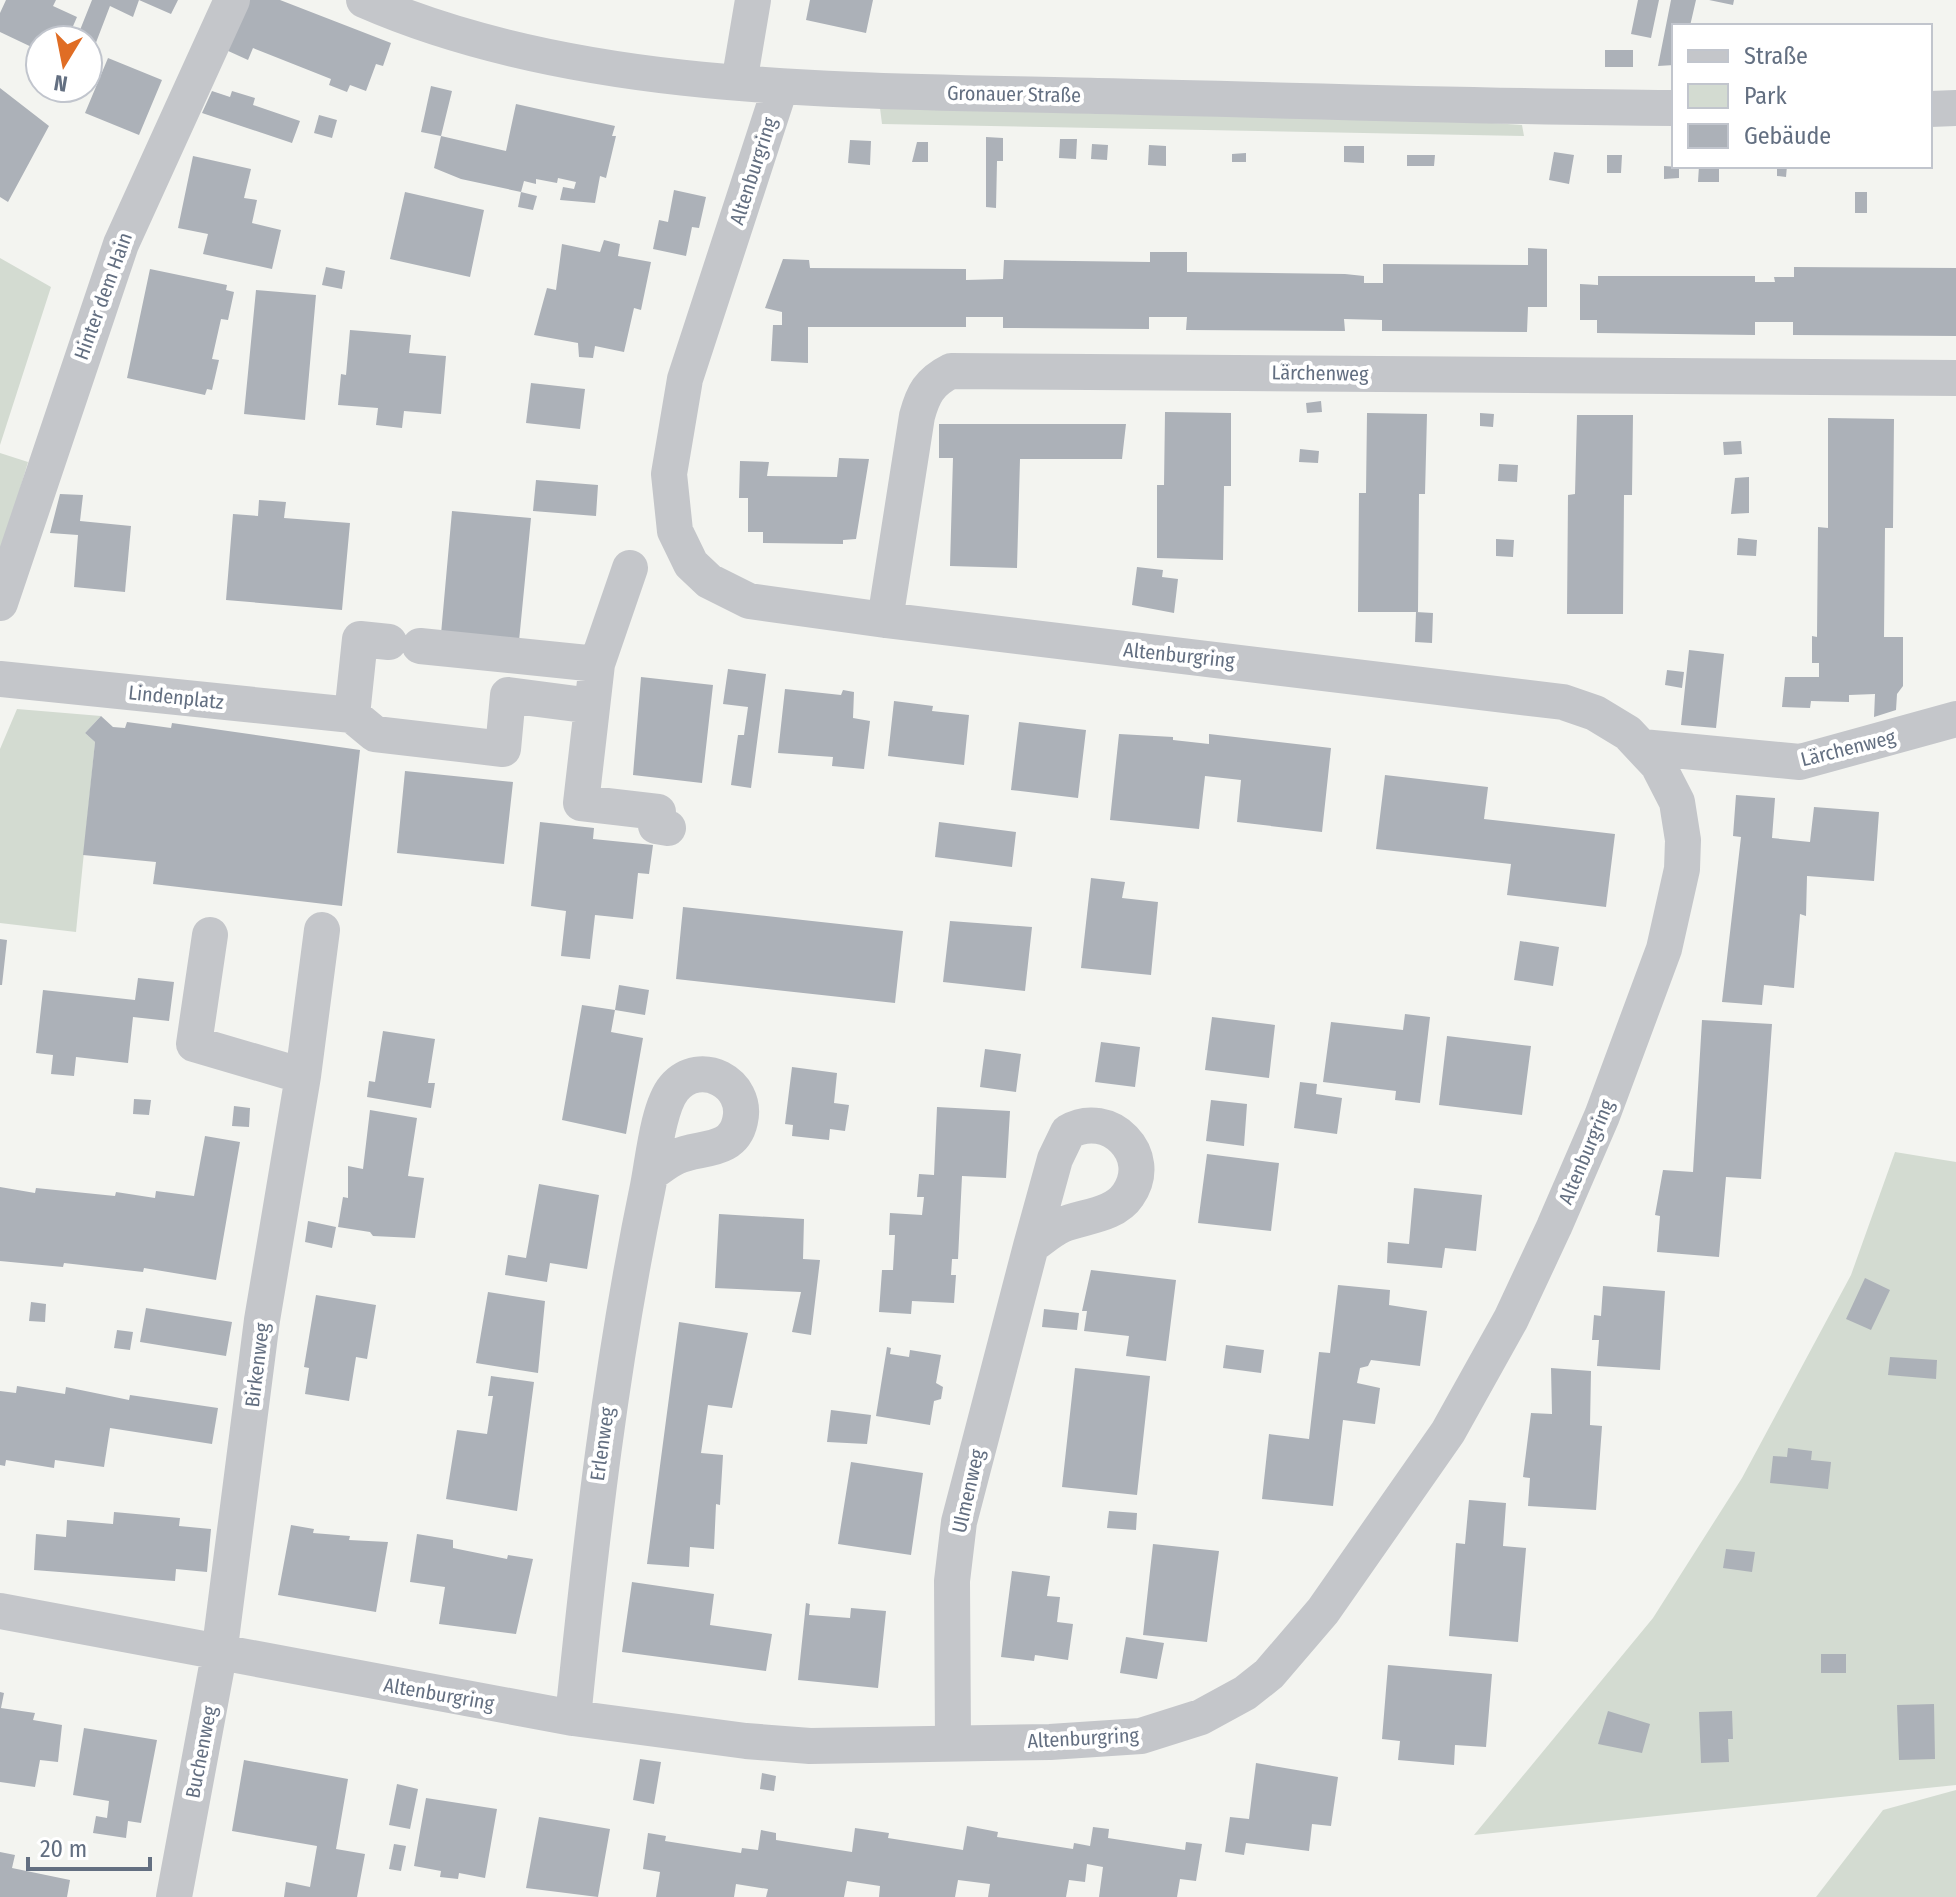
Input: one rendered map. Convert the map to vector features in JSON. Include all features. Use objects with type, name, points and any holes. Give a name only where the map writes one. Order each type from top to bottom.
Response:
[{"type":"street","name":"Hinter dem Hain","points":[[0,603],[121,244],[232,0]]},
{"type":"street","name":"Gronauer Straße","points":[[364,0],[434,26],[572,60],[780,88],[1672,108]]},
{"type":"street","points":[[739,83],[753,0]]},
{"type":"street","name":"Altenburgring","points":[[0,1611],[219,1655],[573,1718],[794,1745],[1141,1736],[1201,1717],[1245,1693],[1269,1674],[1323,1611],[1373,1543],[1448,1432],[1511,1319],[1602,1116],[1646,1002],[1678,890],[1683,840],[1677,802],[1669,783],[1628,733],[1595,713],[1563,702],[749,601],[727,592],[691,564],[675,531],[671,511],[671,449],[685,379],[780,88]]},
{"type":"street","points":[[1932,109],[1956,108]]},
{"type":"street","name":"Lärchenweg","points":[[885,620],[917,416],[927,388],[935,379],[951,371],[1956,378]]},
{"type":"street","points":[[630,568],[597,664],[581,803],[658,812],[656,826],[668,828]]},
{"type":"street","points":[[352,715],[360,639],[597,664]]},
{"type":"street","name":"Lindenplatz","points":[[0,679],[352,715],[375,734],[503,749],[508,695],[592,706]]},
{"type":"street","name":"Lärchenweg","points":[[1642,747],[1800,762],[1956,719]]},
{"type":"street","name":"Birkenweg","points":[[219,1655],[262,1320],[303,1076],[322,930]]},
{"type":"street","points":[[210,935],[194,1044],[303,1076]]},
{"type":"street","name":"Erlenweg","points":[[573,1718],[604,1424],[651,1173]]},
{"type":"street","name":"Ulmenweg","points":[[953,1743],[954,1552],[1031,1246]]},
{"type":"street","name":"Buchenweg","points":[[174,1897],[219,1655]]},
{"type":"green space","points":[[880,108],[1448,120],[1522,125],[1524,136],[882,124]]},
{"type":"green space","points":[[0,258],[51,287],[0,445]]},
{"type":"green space","points":[[0,453],[28,462],[0,557]]},
{"type":"green space","points":[[17,709],[101,716],[85,733],[95,742],[76,932],[0,923],[0,749]]},
{"type":"green space","points":[[1895,1152],[1956,1162],[1956,1785],[1474,1835],[1653,1618],[1742,1478],[1851,1275]]},
{"type":"green space","points":[[1956,1790],[1956,1897],[1816,1897],[1883,1810]]},
{"type":"building","points":[[6,0],[56,0],[53,6],[77,17],[74,24],[24,24],[24,43],[0,32],[0,13]]},
{"type":"building","points":[[92,0],[139,0],[133,17],[110,6],[103,24],[82,24]]},
{"type":"building","points":[[139,0],[178,0],[171,14]]},
{"type":"building","points":[[249,0],[280,0],[391,43],[383,66],[376,64],[366,91],[350,85],[347,92],[329,85],[331,79],[253,48],[248,60],[226,50]]},
{"type":"building","points":[[810,0],[873,0],[866,33],[806,20]]},
{"type":"building","points":[[1638,0],[1659,0],[1651,38],[1631,34]]},
{"type":"building","points":[[1671,0],[1696,0],[1690,24],[1672,24],[1672,65],[1658,66]]},
{"type":"building","points":[[1709,0],[1734,0],[1733,5]]},
{"type":"building","points":[[1605,50],[1633,50],[1633,67],[1605,67]]},
{"type":"building","points":[[108,58],[162,80],[139,135],[85,113],[89,104],[104,104],[104,68]]},
{"type":"building","points":[[431,86],[452,91],[441,136],[421,132]]},
{"type":"building","points":[[0,88],[49,126],[8,202],[0,197]]},
{"type":"building","points":[[212,91],[230,97],[232,91],[255,98],[253,105],[300,121],[292,143],[202,113]]},
{"type":"building","points":[[516,104],[615,126],[612,136],[616,136],[606,178],[600,176],[595,203],[560,200],[563,187],[574,189],[576,182],[558,178],[557,183],[536,179],[536,184],[524,181],[521,192],[461,179],[434,168],[441,136],[506,151]]},
{"type":"building","points":[[319,115],[337,120],[332,138],[314,133]]},
{"type":"building","points":[[986,137],[1003,138],[1003,161],[997,161],[996,208],[986,207]]},
{"type":"building","points":[[1060,139],[1077,139],[1076,159],[1059,158]]},
{"type":"building","points":[[850,140],[871,141],[870,165],[848,163]]},
{"type":"building","points":[[917,142],[928,142],[928,162],[912,162]]},
{"type":"building","points":[[1092,144],[1108,145],[1107,160],[1091,159]]},
{"type":"building","points":[[1149,145],[1166,146],[1166,166],[1148,165]]},
{"type":"building","points":[[1344,146],[1364,146],[1364,163],[1344,162]]},
{"type":"building","points":[[1554,152],[1574,155],[1569,184],[1549,180]]},
{"type":"building","points":[[1246,153],[1246,162],[1232,162],[1232,154]]},
{"type":"building","points":[[1407,155],[1435,155],[1434,166],[1407,166]]},
{"type":"building","points":[[1607,155],[1622,155],[1621,173],[1607,173]]},
{"type":"building","points":[[193,156],[251,169],[244,198],[257,200],[252,223],[281,230],[272,269],[203,254],[208,234],[178,228]]},
{"type":"building","points":[[1664,166],[1679,168],[1679,178],[1664,179]]},
{"type":"building","points":[[1699,168],[1719,168],[1719,182],[1698,182]]},
{"type":"building","points":[[1777,168],[1787,168],[1786,177],[1777,176]]},
{"type":"building","points":[[674,190],[706,197],[699,228],[692,227],[686,256],[653,249],[659,220],[668,222]]},
{"type":"building","points":[[405,192],[484,210],[470,277],[390,259]]},
{"type":"building","points":[[521,192],[537,196],[533,210],[518,207]]},
{"type":"building","points":[[1855,192],[1867,192],[1867,213],[1855,213]]},
{"type":"building","points":[[604,240],[620,244],[618,256],[651,262],[641,310],[634,308],[624,352],[595,346],[593,358],[579,357],[578,343],[534,335],[547,288],[556,290],[562,244],[600,252]]},
{"type":"building","points":[[1528,248],[1547,249],[1547,307],[1528,307],[1527,332],[1382,331],[1382,320],[1344,319],[1345,331],[1186,330],[1187,317],[1149,317],[1149,329],[1003,328],[1003,317],[966,317],[966,327],[808,327],[808,363],[771,361],[773,325],[782,325],[782,312],[765,308],[783,259],[809,260],[810,268],[966,269],[966,280],[1003,279],[1004,260],[1150,262],[1150,252],[1187,252],[1187,272],[1345,274],[1364,276],[1364,283],[1383,283],[1383,264],[1528,265]]},
{"type":"building","points":[[326,267],[345,271],[342,289],[322,285]]},
{"type":"building","points":[[1794,267],[1956,268],[1956,336],[1793,335],[1793,322],[1755,322],[1755,335],[1597,333],[1597,320],[1580,320],[1580,284],[1598,285],[1598,276],[1755,276],[1755,282],[1775,282],[1774,277],[1794,277]]},
{"type":"building","points":[[150,269],[227,285],[226,290],[234,292],[228,320],[221,319],[212,359],[219,360],[212,390],[207,389],[205,395],[127,378]]},
{"type":"building","points":[[256,290],[316,295],[305,420],[244,414]]},
{"type":"building","points":[[350,330],[411,335],[409,353],[446,356],[441,414],[404,411],[402,428],[376,425],[378,408],[338,405],[341,374],[346,375]]},
{"type":"building","points":[[531,383],[585,389],[580,429],[526,423]]},
{"type":"building","points":[[1321,401],[1322,412],[1307,413],[1306,403]]},
{"type":"building","points":[[1165,412],[1231,413],[1231,486],[1224,486],[1223,560],[1157,558],[1157,485],[1164,485]]},
{"type":"building","points":[[1367,413],[1427,414],[1425,494],[1419,494],[1418,612],[1358,612],[1359,493],[1366,493]]},
{"type":"building","points":[[1480,413],[1494,414],[1493,427],[1480,426]]},
{"type":"building","points":[[1577,415],[1633,415],[1632,495],[1624,495],[1623,614],[1567,614],[1568,495],[1575,494]]},
{"type":"building","points":[[1828,418],[1894,419],[1893,528],[1885,528],[1884,637],[1903,637],[1903,686],[1897,694],[1896,710],[1874,717],[1875,694],[1849,695],[1849,702],[1811,701],[1810,708],[1782,707],[1785,677],[1819,677],[1819,663],[1812,663],[1812,636],[1817,637],[1818,527],[1828,528]]},
{"type":"building","points":[[939,424],[1126,424],[1122,459],[1020,459],[1017,568],[950,566],[953,458],[939,458]]},
{"type":"building","points":[[1741,441],[1742,454],[1724,455],[1723,442]]},
{"type":"building","points":[[1300,449],[1319,451],[1318,463],[1299,462]]},
{"type":"building","points":[[839,458],[869,459],[856,539],[843,540],[843,544],[763,543],[763,532],[748,532],[748,498],[739,498],[740,461],[769,462],[767,476],[837,477]]},
{"type":"building","points":[[1499,464],[1518,465],[1517,482],[1498,481]]},
{"type":"building","points":[[1749,477],[1749,513],[1731,514],[1735,478]]},
{"type":"building","points":[[536,480],[598,485],[596,516],[533,511]]},
{"type":"building","points":[[60,494],[83,495],[80,521],[131,526],[125,592],[74,587],[78,535],[50,533]]},
{"type":"building","points":[[259,500],[286,502],[284,518],[350,523],[342,610],[226,600],[233,514],[258,516]]},
{"type":"building","points":[[452,511],[531,518],[519,641],[441,634]]},
{"type":"building","points":[[1738,538],[1757,540],[1756,556],[1737,555]]},
{"type":"building","points":[[1496,539],[1514,540],[1513,557],[1496,556]]},
{"type":"building","points":[[1137,567],[1163,570],[1162,577],[1178,579],[1174,613],[1132,605]]},
{"type":"building","points":[[1416,612],[1433,613],[1432,643],[1415,642]]},
{"type":"building","points":[[1689,650],[1724,654],[1716,728],[1681,725]]},
{"type":"building","points":[[728,669],[766,674],[751,788],[731,785],[738,735],[744,735],[748,707],[723,704]]},
{"type":"building","points":[[1667,670],[1684,672],[1682,688],[1665,685]]},
{"type":"building","points":[[641,677],[713,685],[702,783],[633,775]]},
{"type":"building","points":[[785,689],[841,695],[843,690],[854,692],[853,718],[870,721],[864,769],[832,766],[833,757],[778,753]]},
{"type":"building","points":[[894,701],[933,706],[932,711],[969,715],[964,765],[888,756]]},
{"type":"building","points":[[101,716],[113,727],[125,728],[127,722],[171,728],[172,723],[360,750],[342,906],[153,884],[156,862],[83,855],[95,742],[85,733]]},
{"type":"building","points":[[1019,722],[1086,730],[1078,798],[1011,790]]},
{"type":"building","points":[[1119,734],[1173,737],[1173,740],[1209,744],[1209,734],[1331,748],[1322,832],[1237,822],[1241,780],[1205,776],[1199,829],[1110,820]]},
{"type":"building","points":[[405,771],[513,782],[504,864],[397,853]]},
{"type":"building","points":[[1385,775],[1488,787],[1484,819],[1615,834],[1606,907],[1507,895],[1511,864],[1376,849]]},
{"type":"building","points":[[1736,795],[1775,798],[1772,838],[1810,842],[1814,807],[1879,812],[1874,881],[1807,876],[1806,916],[1800,914],[1794,988],[1764,985],[1762,1005],[1722,1002],[1741,837],[1733,836]]},
{"type":"building","points":[[540,822],[594,828],[593,839],[653,845],[649,874],[638,873],[633,919],[595,915],[590,959],[561,956],[566,911],[531,906]]},
{"type":"building","points":[[939,822],[1016,832],[1012,867],[935,857]]},
{"type":"building","points":[[1091,878],[1125,882],[1122,898],[1158,902],[1151,975],[1081,968]]},
{"type":"building","points":[[683,907],[903,931],[895,1003],[676,979]]},
{"type":"building","points":[[950,921],[1032,927],[1025,991],[943,982]]},
{"type":"building","points":[[0,939],[7,940],[2,985],[0,985]]},
{"type":"building","points":[[1520,941],[1559,947],[1553,986],[1514,980]]},
{"type":"building","points":[[138,978],[174,982],[169,1021],[133,1017],[128,1063],[76,1057],[74,1076],[51,1074],[53,1055],[36,1053],[43,990],[135,1000]]},
{"type":"building","points":[[619,985],[649,990],[645,1015],[615,1010]]},
{"type":"building","points":[[582,1005],[615,1010],[611,1032],[643,1038],[626,1134],[562,1120]]},
{"type":"building","points":[[1405,1014],[1430,1017],[1420,1103],[1395,1100],[1396,1091],[1323,1082],[1331,1022],[1403,1030]]},
{"type":"building","points":[[1212,1017],[1275,1025],[1269,1078],[1205,1070]]},
{"type":"building","points":[[1702,1020],[1772,1024],[1761,1179],[1726,1177],[1719,1257],[1657,1252],[1660,1216],[1655,1215],[1663,1170],[1693,1172]]},
{"type":"building","points":[[383,1031],[435,1039],[428,1083],[435,1083],[431,1108],[367,1097],[369,1081],[375,1082]]},
{"type":"building","points":[[1447,1036],[1531,1046],[1522,1115],[1439,1105]]},
{"type":"building","points":[[1101,1042],[1140,1047],[1135,1087],[1095,1082]]},
{"type":"building","points":[[985,1049],[1021,1054],[1016,1092],[980,1087]]},
{"type":"building","points":[[792,1067],[837,1073],[834,1103],[849,1105],[845,1131],[830,1129],[829,1140],[792,1136],[793,1125],[785,1124]]},
{"type":"building","points":[[1300,1082],[1317,1084],[1316,1094],[1342,1098],[1337,1134],[1294,1128]]},
{"type":"building","points":[[134,1099],[151,1100],[149,1115],[133,1114]]},
{"type":"building","points":[[1211,1100],[1247,1104],[1244,1146],[1206,1141]]},
{"type":"building","points":[[234,1106],[250,1108],[249,1127],[232,1126]]},
{"type":"building","points":[[937,1107],[1010,1111],[1006,1178],[962,1176],[958,1259],[952,1259],[951,1275],[956,1275],[954,1303],[912,1301],[911,1314],[879,1312],[882,1270],[893,1270],[895,1235],[889,1235],[890,1213],[922,1215],[924,1197],[917,1197],[919,1174],[934,1175]]},
{"type":"building","points":[[370,1110],[417,1118],[408,1176],[424,1178],[415,1238],[373,1236],[370,1232],[338,1227],[343,1197],[348,1198],[348,1166],[363,1169]]},
{"type":"building","points":[[205,1136],[240,1142],[216,1280],[144,1268],[143,1272],[64,1263],[63,1267],[0,1261],[0,1187],[35,1193],[36,1188],[115,1196],[116,1192],[155,1198],[156,1191],[194,1196]]},
{"type":"building","points":[[1207,1154],[1279,1163],[1271,1231],[1198,1223]]},
{"type":"building","points":[[539,1184],[599,1195],[587,1269],[550,1263],[547,1282],[505,1275],[508,1255],[526,1258]]},
{"type":"building","points":[[1414,1188],[1482,1195],[1476,1251],[1445,1248],[1442,1268],[1387,1263],[1388,1242],[1409,1244]]},
{"type":"building","points":[[719,1214],[804,1219],[803,1259],[820,1260],[811,1335],[792,1332],[801,1292],[715,1288]]},
{"type":"building","points":[[308,1221],[336,1227],[332,1248],[305,1242]]},
{"type":"building","points":[[1091,1270],[1176,1280],[1166,1361],[1126,1356],[1129,1336],[1084,1331],[1087,1311],[1082,1311]]},
{"type":"building","points":[[1865,1278],[1890,1290],[1871,1330],[1846,1319]]},
{"type":"building","points":[[1338,1285],[1390,1290],[1389,1305],[1427,1311],[1420,1366],[1371,1360],[1368,1366],[1360,1368],[1357,1383],[1380,1388],[1375,1424],[1343,1420],[1333,1506],[1262,1499],[1269,1434],[1309,1439],[1319,1352],[1330,1353]]},
{"type":"building","points":[[1603,1286],[1665,1291],[1660,1370],[1597,1366],[1599,1340],[1592,1340],[1594,1315],[1601,1316]]},
{"type":"building","points":[[488,1292],[545,1301],[538,1373],[476,1363]]},
{"type":"building","points":[[316,1295],[376,1305],[367,1359],[356,1357],[349,1401],[305,1394],[309,1368],[304,1367]]},
{"type":"building","points":[[31,1302],[46,1304],[45,1322],[29,1321]]},
{"type":"building","points":[[146,1308],[232,1322],[226,1356],[140,1342]]},
{"type":"building","points":[[1044,1309],[1079,1313],[1077,1330],[1042,1327]]},
{"type":"building","points":[[679,1322],[748,1333],[732,1408],[708,1405],[701,1453],[723,1455],[720,1505],[716,1504],[714,1549],[690,1547],[689,1567],[647,1564]]},
{"type":"building","points":[[117,1330],[133,1332],[130,1350],[114,1348]]},
{"type":"building","points":[[1226,1345],[1264,1350],[1261,1373],[1223,1368]]},
{"type":"building","points":[[887,1347],[891,1348],[890,1354],[909,1357],[910,1350],[941,1355],[936,1383],[943,1387],[941,1399],[934,1401],[930,1425],[876,1416]]},
{"type":"building","points":[[1890,1357],[1937,1360],[1936,1379],[1888,1375]]},
{"type":"building","points":[[1075,1368],[1150,1376],[1137,1495],[1062,1487]]},
{"type":"building","points":[[1551,1368],[1591,1371],[1590,1425],[1602,1426],[1596,1510],[1528,1506],[1530,1478],[1523,1477],[1531,1413],[1552,1414]]},
{"type":"building","points":[[491,1376],[534,1382],[517,1511],[446,1499],[457,1430],[487,1434],[493,1396],[488,1396]]},
{"type":"building","points":[[17,1386],[65,1394],[66,1387],[129,1400],[130,1395],[218,1408],[212,1444],[110,1428],[104,1467],[55,1460],[54,1468],[6,1460],[5,1466],[0,1465],[0,1391],[16,1393]]},
{"type":"building","points":[[831,1410],[871,1415],[867,1444],[827,1442]]},
{"type":"building","points":[[1788,1448],[1812,1451],[1811,1460],[1831,1462],[1828,1489],[1770,1483],[1773,1456],[1787,1457]]},
{"type":"building","points":[[851,1462],[923,1473],[911,1555],[838,1544]]},
{"type":"building","points":[[1469,1500],[1506,1503],[1503,1546],[1526,1548],[1518,1642],[1449,1636],[1456,1543],[1465,1544]]},
{"type":"building","points":[[1109,1511],[1137,1513],[1136,1530],[1107,1528]]},
{"type":"building","points":[[114,1512],[180,1518],[179,1526],[211,1529],[207,1572],[176,1569],[175,1581],[34,1570],[36,1534],[66,1537],[67,1520],[113,1524]]},
{"type":"building","points":[[291,1525],[314,1529],[313,1533],[350,1536],[349,1540],[388,1542],[376,1612],[278,1595]]},
{"type":"building","points":[[417,1534],[453,1540],[453,1548],[507,1559],[508,1555],[533,1559],[516,1634],[439,1624],[445,1587],[410,1582]]},
{"type":"building","points":[[1153,1544],[1219,1551],[1207,1642],[1143,1635]]},
{"type":"building","points":[[1726,1549],[1755,1552],[1752,1572],[1723,1568]]},
{"type":"building","points":[[1012,1571],[1050,1576],[1047,1596],[1060,1597],[1057,1622],[1073,1624],[1068,1660],[1035,1655],[1034,1661],[1001,1657]]},
{"type":"building","points":[[632,1582],[714,1594],[710,1625],[772,1634],[766,1671],[622,1652]]},
{"type":"building","points":[[806,1603],[810,1604],[809,1615],[850,1618],[851,1608],[886,1611],[878,1688],[798,1680]]},
{"type":"building","points":[[1126,1637],[1164,1643],[1157,1679],[1120,1673]]},
{"type":"building","points":[[1821,1654],[1846,1654],[1846,1673],[1821,1673]]},
{"type":"building","points":[[1388,1665],[1492,1674],[1486,1747],[1455,1745],[1454,1765],[1398,1760],[1400,1741],[1382,1739]]},
{"type":"building","points":[[0,1692],[4,1693],[1,1708],[35,1713],[33,1720],[62,1725],[58,1762],[40,1760],[35,1787],[0,1782]]},
{"type":"building","points":[[1934,1704],[1935,1759],[1899,1760],[1897,1705]]},
{"type":"building","points":[[1608,1711],[1650,1724],[1642,1753],[1598,1744]]},
{"type":"building","points":[[1732,1711],[1733,1739],[1728,1739],[1729,1762],[1701,1763],[1699,1712]]},
{"type":"building","points":[[84,1728],[157,1740],[141,1823],[128,1821],[126,1838],[93,1833],[96,1816],[107,1818],[109,1801],[73,1795]]},
{"type":"building","points":[[640,1759],[661,1762],[654,1804],[633,1800]]},
{"type":"building","points":[[244,1760],[348,1779],[336,1849],[365,1854],[357,1897],[284,1897],[286,1882],[310,1887],[317,1846],[232,1831]]},
{"type":"building","points":[[1256,1763],[1338,1777],[1331,1826],[1312,1824],[1309,1851],[1246,1843],[1244,1855],[1225,1852],[1230,1817],[1249,1819]]},
{"type":"building","points":[[762,1773],[776,1776],[774,1791],[760,1789]]},
{"type":"building","points":[[397,1784],[418,1789],[410,1829],[389,1825]]},
{"type":"building","points":[[426,1798],[497,1809],[485,1878],[459,1873],[458,1879],[440,1877],[441,1871],[414,1866]]},
{"type":"building","points":[[539,1817],[610,1829],[598,1897],[526,1888]]},
{"type":"building","points":[[967,1826],[998,1832],[997,1837],[1073,1849],[1074,1843],[1090,1846],[1093,1827],[1109,1829],[1108,1838],[1185,1850],[1186,1842],[1202,1844],[1196,1881],[1180,1879],[1177,1897],[1099,1897],[1103,1867],[1087,1864],[1085,1882],[1069,1880],[1066,1897],[988,1897],[990,1884],[958,1880],[955,1897],[879,1897],[880,1886],[847,1881],[844,1897],[766,1897],[768,1889],[736,1884],[734,1897],[656,1897],[660,1872],[643,1869],[648,1833],[666,1836],[665,1841],[741,1853],[742,1848],[758,1850],[761,1830],[776,1833],[776,1840],[852,1852],[855,1828],[889,1833],[888,1838],[963,1850]]},
{"type":"building","points":[[394,1844],[406,1846],[401,1871],[389,1869]]},
{"type":"building","points":[[0,1852],[15,1855],[12,1868],[70,1880],[67,1897],[0,1897]]}]
